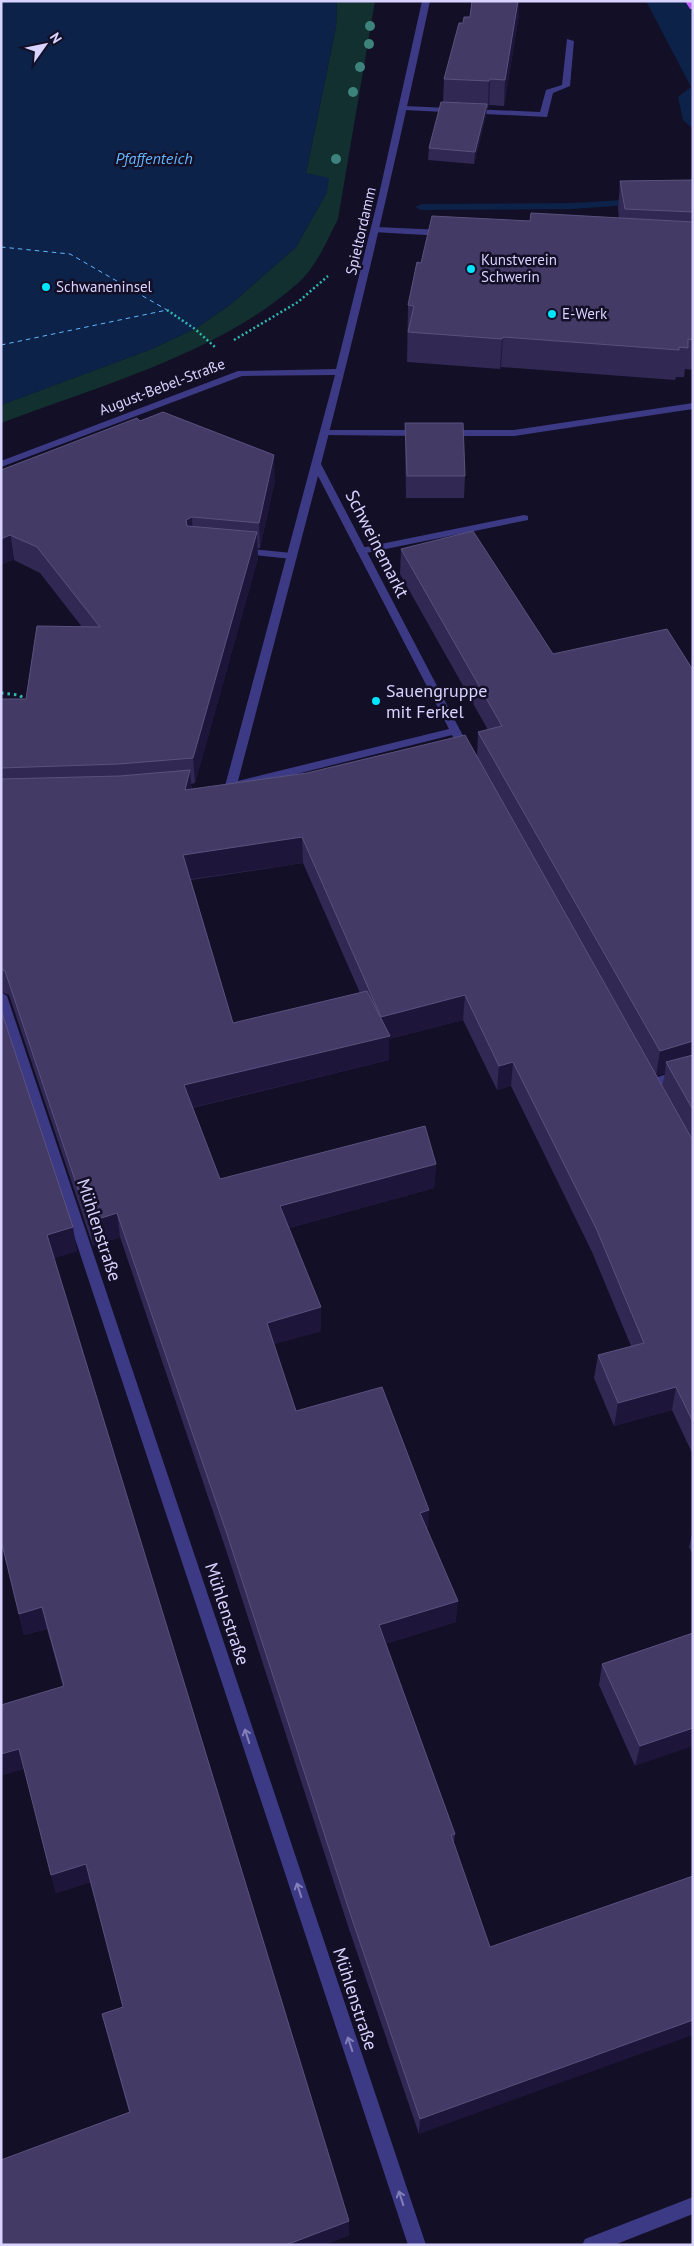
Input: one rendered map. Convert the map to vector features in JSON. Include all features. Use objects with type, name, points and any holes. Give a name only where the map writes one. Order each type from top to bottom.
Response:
[{"type":"main road","points":[[689,1],[693,7]]},
{"type":"street","name":"Spieltordamm","points":[[316,465],[326,433],[339,372],[376,230],[426,1]]},
{"type":"street","points":[[404,108],[544,115],[549,92],[566,86],[570,41]]},
{"type":"street","points":[[376,230],[453,234]]},
{"type":"street","name":"August-Bebel-Straße","points":[[1,464],[241,373],[339,372]]},
{"type":"street","points":[[326,433],[514,434],[693,406]]},
{"type":"street","points":[[316,465],[226,786],[454,731]]},
{"type":"street","name":"Schweinemarkt","points":[[316,465],[454,731],[474,764]]},
{"type":"street","points":[[361,551],[524,518]]},
{"type":"street","points":[[233,550],[292,556]]},
{"type":"street","name":"Mühlenstraße","points":[[1,996],[417,2245]]},
{"type":"street","points":[[652,1082],[693,1071]]},
{"type":"street","points":[[591,2245],[693,2205]]},
{"type":"path","points":[[226,345],[298,302],[330,274]]},
{"type":"path","points":[[167,310],[195,329]]},
{"type":"path","points":[[210,353],[219,350]]},
{"type":"path","points":[[1,693],[19,695],[32,706]]},
{"type":"green space","points":[[337,1],[375,1],[338,219],[321,253],[304,277],[267,307],[233,329],[196,348],[117,381],[1,423],[1,405],[149,350],[195,329],[231,304],[296,247],[327,192],[306,173],[336,27]]},
{"type":"water","name":"Pfaffenteich","points":[[1,1],[337,1],[336,27],[306,173],[329,178],[327,192],[296,247],[231,304],[195,329],[149,350],[1,405]]},
{"type":"water","points":[[646,1],[693,1],[693,129],[683,120],[678,97],[691,87]]},
{"type":"building","points":[[472,1],[518,1],[505,80],[444,79],[459,23],[463,23],[464,17],[470,17]]},
{"type":"building","points":[[441,102],[487,104],[475,152],[429,148]]},
{"type":"building","points":[[693,180],[693,212],[625,209],[620,181]]},
{"type":"building","name":"E-Werk","points":[[531,213],[693,222],[693,340],[688,339],[688,348],[679,347],[679,350],[408,332],[414,306],[408,305],[417,262],[421,263],[432,216],[530,221]]},
{"type":"building","points":[[163,412],[274,455],[259,523],[192,517],[186,520],[187,526],[257,532],[193,758],[119,764],[1,768],[1,699],[26,699],[37,626],[100,627],[37,547],[10,535],[1,539],[1,470],[137,418],[140,421]]},
{"type":"building","points":[[405,423],[463,423],[465,476],[407,476]]},
{"type":"building","points":[[473,531],[553,654],[667,629],[693,670],[693,1041],[660,1051],[478,732],[502,726],[401,549]]},
{"type":"building","points":[[465,735],[693,1139],[693,1422],[676,1387],[618,1403],[598,1355],[644,1343],[596,1228],[513,1062],[499,1066],[465,995],[381,1017],[302,837],[183,855],[233,1023],[367,991],[390,1036],[184,1085],[220,1179],[425,1126],[436,1164],[280,1206],[321,1307],[267,1323],[296,1411],[382,1387],[429,1510],[420,1513],[458,1601],[379,1625],[455,1834],[451,1835],[490,1947],[693,1876],[693,2020],[420,2119],[349,1910],[227,1534],[117,1213],[89,1222],[5,971],[1,969],[1,779],[120,776],[190,770],[185,790],[307,773]]},
{"type":"building","points":[[1,1010],[73,1227],[47,1235],[349,2221],[286,2245],[1,2245],[1,2160],[130,2112],[102,2014],[123,2007],[86,1864],[51,1875],[19,1749],[1,1754],[1,1705],[64,1686],[42,1607],[19,1614],[1,1540]]},
{"type":"building","points":[[693,1055],[693,1110],[666,1062]]},
{"type":"building","points":[[693,1633],[693,1728],[640,1746],[602,1664]]},
{"type":"waterway","points":[[421,207],[572,206],[639,202]]},
{"type":"ferry route","points":[[1,247],[70,254],[167,310],[1,345]]},
{"type":"place","name":"Kunstverein Schwerin","points":[[471,269]]},
{"type":"place","name":"Schwaneninsel","points":[[46,287]]},
{"type":"place","name":"E-Werk","points":[[552,314]]},
{"type":"place","name":"Sauengruppe mit Ferkel","points":[[376,701]]}]
